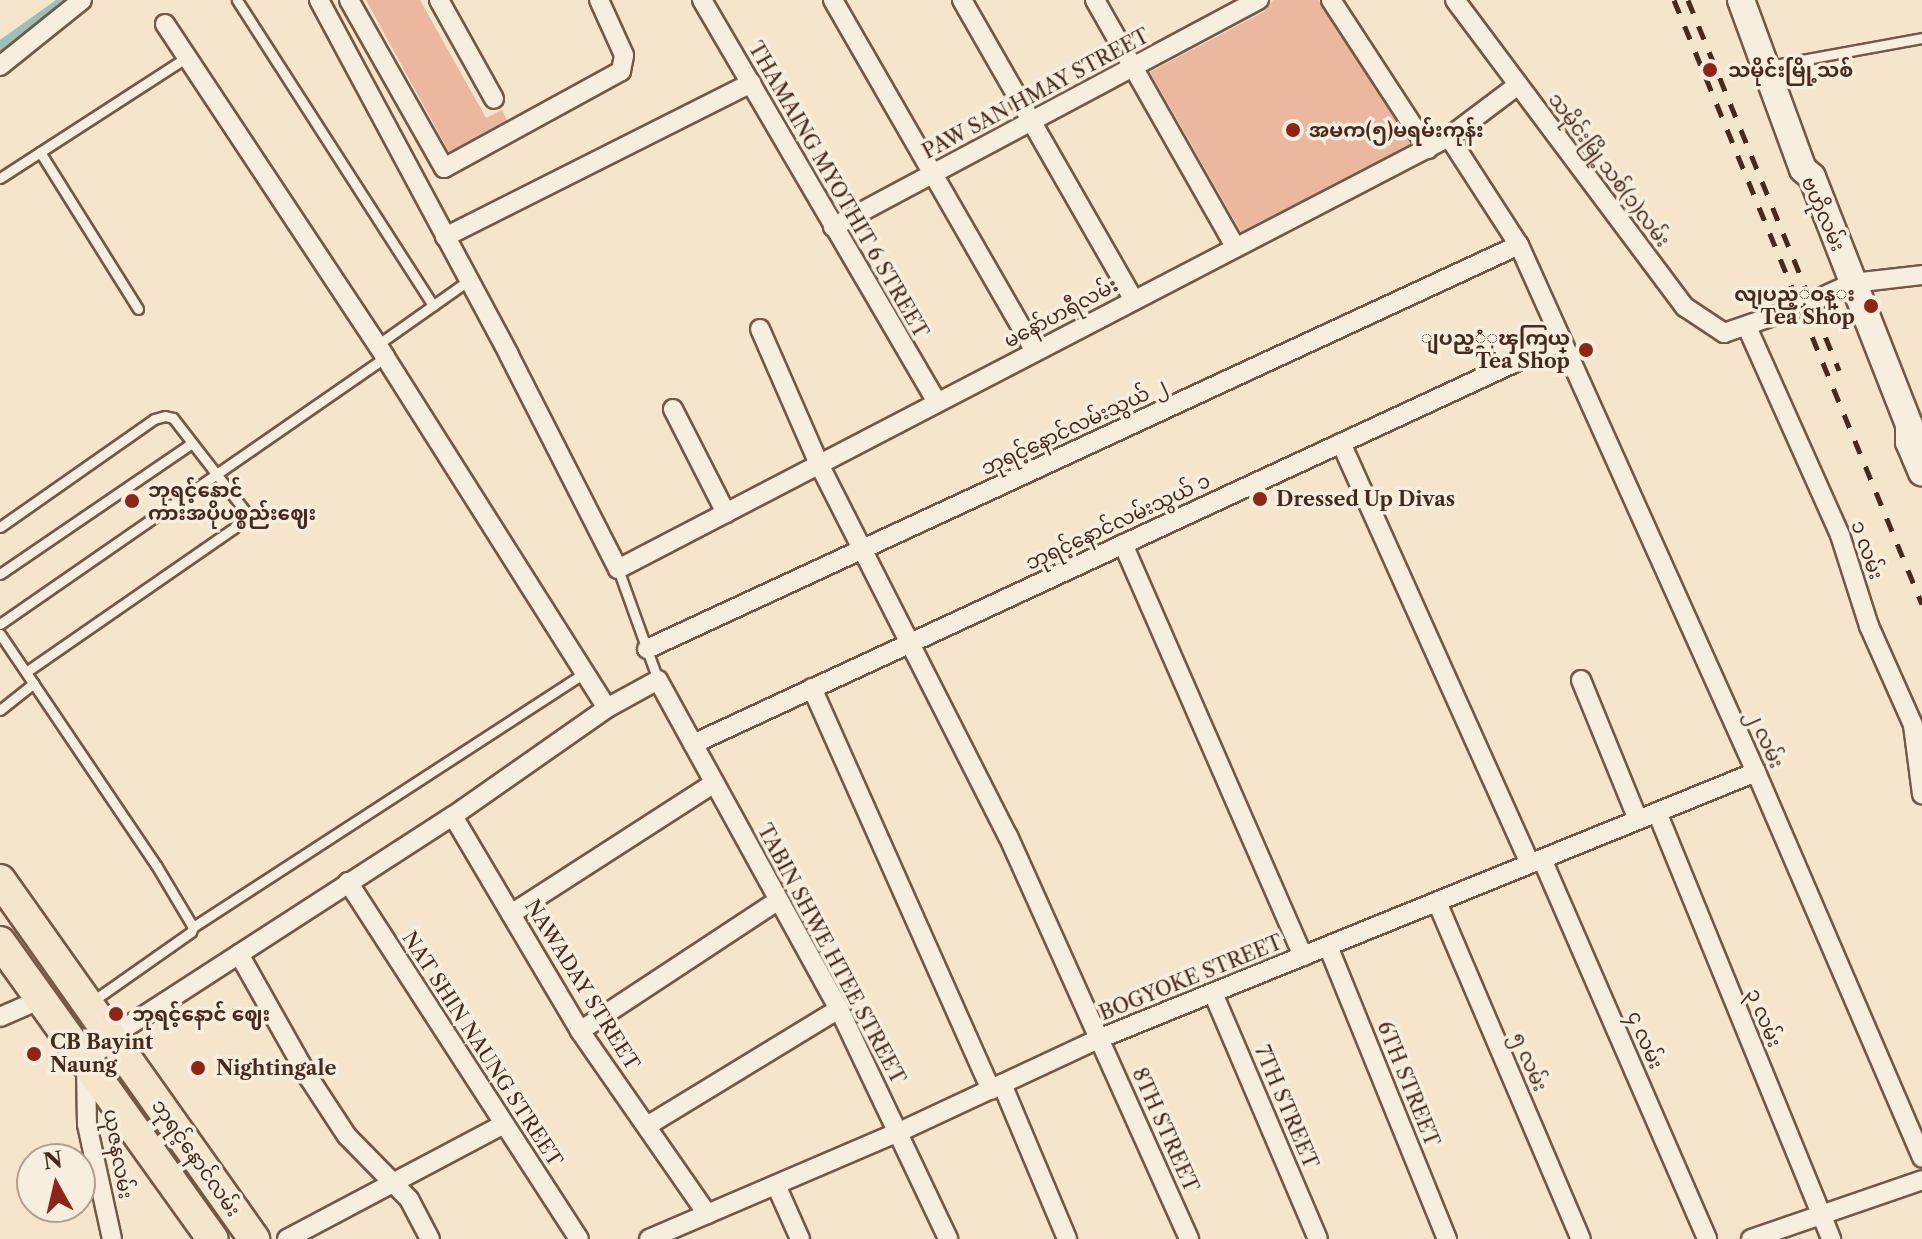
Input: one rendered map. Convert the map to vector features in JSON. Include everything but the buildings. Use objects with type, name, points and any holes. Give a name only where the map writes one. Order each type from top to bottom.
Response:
[{"type":"main road","name":"ဗဟိုလမ်း","points":[[1741,0],[1768,66],[1803,169],[1812,177],[1847,286],[1916,440],[1922,472]]},
{"type":"main road","name":"ဘုရင့်နောင်လမ်း","points":[[0,880],[254,1239]]},
{"type":"main road","name":"ဘုရင့်နောင်လမ်း","points":[[0,942],[213,1239]]},
{"type":"main road","points":[[39,1000],[78,993]]},
{"type":"street","points":[[0,66],[82,0]]},
{"type":"street","points":[[319,0],[469,280],[618,569]]},
{"type":"street","points":[[349,0],[444,168],[621,71],[624,55],[599,0]]},
{"type":"street","points":[[439,0],[494,99]]},
{"type":"street","name":"THAMAING MYOTHIT 6 STREET","points":[[702,0],[937,402]]},
{"type":"street","points":[[833,0],[1035,351]]},
{"type":"street","points":[[962,0],[1134,300]]},
{"type":"street","points":[[1095,0],[1235,246]]},
{"type":"street","name":"PAW SAN HMAY STREET","points":[[833,227],[1133,68],[1225,8],[1259,0]]},
{"type":"street","points":[[1331,0],[1428,149]]},
{"type":"street","name":"သမိုင်းမြို့သစ်(၁)လမ်း","points":[[1455,0],[1685,307],[1724,333],[1748,327]]},
{"type":"street","points":[[165,24],[381,351],[607,708]]},
{"type":"street","points":[[445,237],[751,83]]},
{"type":"street","name":"မနော်ဟရီလမ်း","points":[[618,569],[1235,246],[1428,149],[1518,85]]},
{"type":"street","name":"၂ လမ်း","points":[[1449,137],[1519,245],[1756,772],[1922,1158]]},
{"type":"street","name":"ဘုရင့်နောင်လမ်းသွယ် ၂","points":[[647,649],[1519,245]]},
{"type":"street","points":[[1748,327],[1847,286],[1922,275]]},
{"type":"street","name":"၁ လမ်း","points":[[1748,327],[1840,535],[1869,626],[1913,725],[1922,794]]},
{"type":"street","name":"8TH STREET","points":[[760,329],[819,464],[861,550],[1008,836],[1189,1239]]},
{"type":"street","name":"ဘုရင့်နောင်လမ်းသွယ် ၁","points":[[693,744],[1561,341]]},
{"type":"street","points":[[673,409],[726,513]]},
{"type":"street","name":"၄ လမ်း","points":[[1341,443],[1707,1239]]},
{"type":"street","points":[[1123,544],[1303,956]]},
{"type":"street","points":[[1581,680],[1638,820]]},
{"type":"street","points":[[86,1065],[111,1037],[453,816],[607,708],[662,687]]},
{"type":"street","name":"TABIN SHWE HTEE STREET","points":[[662,687],[839,1009],[948,1239]]},
{"type":"street","points":[[812,688],[1067,1239]]},
{"type":"street","name":"BOGYOKE STREET","points":[[649,1239],[671,1235],[707,1214],[899,1132],[1101,1038],[1756,772]]},
{"type":"street","points":[[511,914],[714,783]]},
{"type":"street","name":"၃ လမ်း","points":[[1657,812],[1831,1239]]},
{"type":"street","name":"NAWADAY STREET","points":[[453,816],[580,1031],[707,1214]]},
{"type":"street","name":"NAT SHIN NAUNG STREET","points":[[348,882],[579,1239]]},
{"type":"street","points":[[580,1031],[779,900]]},
{"type":"street","name":"၅ လမ်း","points":[[1437,902],[1581,1239]]},
{"type":"street","name":"6TH STREET","points":[[1328,946],[1447,1239]]},
{"type":"street","points":[[239,954],[309,1078],[347,1136],[409,1199],[430,1239]]},
{"type":"street","name":"7TH STREET","points":[[1213,993],[1318,1239]]},
{"type":"street","points":[[0,1017],[39,1000]]},
{"type":"street","points":[[647,1126],[839,1009]]},
{"type":"street","name":"ယုဇနလမ်း","points":[[86,1065],[87,1124],[112,1239]]},
{"type":"street","points":[[287,1239],[391,1181],[504,1124]]},
{"type":"street","points":[[1751,1239],[1922,1180]]},
{"type":"street","points":[[776,1185],[800,1239]]},
{"type":"lane","points":[[237,0],[433,305]]},
{"type":"lane","points":[[1768,66],[1922,38]]},
{"type":"lane","points":[[0,178],[187,57]]},
{"type":"lane","points":[[40,152],[138,309]]},
{"type":"lane","points":[[0,624],[381,351],[433,305],[469,280]]},
{"type":"lane","points":[[0,527],[154,419],[165,416],[173,418],[245,511],[242,520],[26,672]]},
{"type":"lane","points":[[0,574],[192,443]]},
{"type":"lane","points":[[618,569],[662,687]]},
{"type":"lane","points":[[0,634],[193,927]]},
{"type":"lane","points":[[78,993],[191,932],[193,927],[584,673]]},
{"type":"lane","points":[[0,710],[34,683]]},
{"type":"water","points":[[56,0],[76,0],[0,55],[0,40]]},
{"type":"railway","points":[[1674,0],[1922,604]]},
{"type":"railway","points":[[1688,0],[1839,370]]},
{"type":"place","name":"သမိုင်းမြို့သစ်","points":[[1710,70]]},
{"type":"place","name":"အမက(၅)မရမ်းကုန်း","points":[[1293,130]]},
{"type":"place","name":"လျပည့္ဝန္း Tea Shop","points":[[1871,306]]},
{"type":"place","name":"ျပည့္စံုၾကြယ္ Tea Shop","points":[[1586,350]]},
{"type":"place","name":"Dressed Up Divas","points":[[1260,499]]},
{"type":"place","name":"ဘုရင့်နောင် ကားအပိုပစ္စည်းဈေး","points":[[132,501]]},
{"type":"place","name":"ဘုရင့်နောင် ဈေး","points":[[116,1014]]},
{"type":"place","name":"CB Bayint Naung","points":[[34,1054]]},
{"type":"place","name":"Nightingale","points":[[198,1068]]}]
